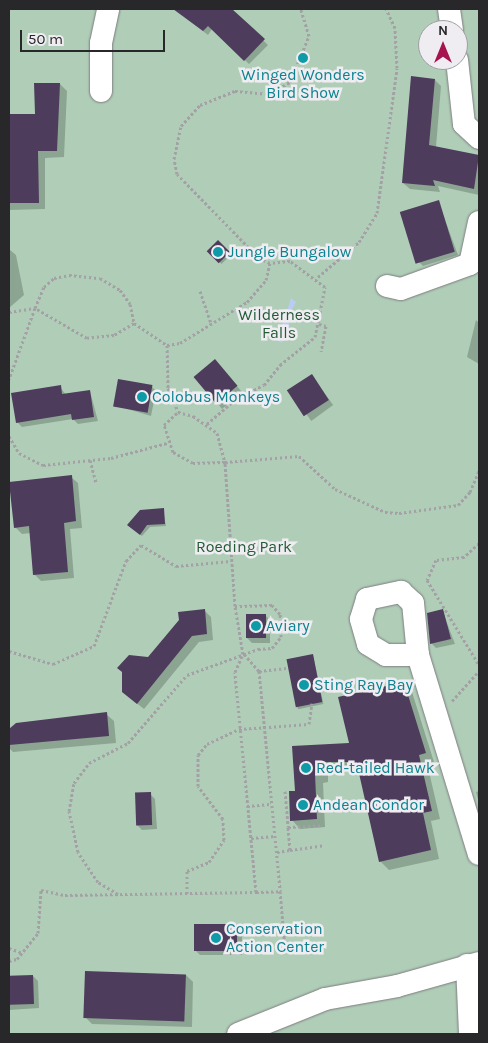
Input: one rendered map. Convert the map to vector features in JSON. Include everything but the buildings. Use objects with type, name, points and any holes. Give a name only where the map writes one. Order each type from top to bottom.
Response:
[{"type":"lane","points":[[101,91],[101,43],[108,9]]},
{"type":"lane","points":[[458,70],[464,124],[479,138]]},
{"type":"lane","points":[[387,286],[401,289],[470,264],[479,222]]},
{"type":"lane","points":[[418,655],[479,854]]},
{"type":"lane","points":[[238,1034],[325,999],[397,986],[473,964],[470,1034]]},
{"type":"path","points":[[207,424],[224,407],[264,385],[280,365],[303,351],[315,337],[325,287],[318,277],[290,261],[270,263],[259,258],[183,180],[174,159],[182,126],[200,105],[235,91],[270,94],[290,82],[309,36],[301,9]]},
{"type":"path","points":[[318,277],[359,242],[377,213],[397,68],[395,28],[386,9]]},
{"type":"path","points":[[9,379],[44,287],[54,278],[85,275],[120,290],[130,304],[134,323],[167,345],[180,343],[259,292],[270,263]]},
{"type":"path","points":[[200,291],[211,323]]},
{"type":"path","points":[[9,312],[36,308],[87,338],[114,335],[134,323]]},
{"type":"path","points":[[319,324],[326,326],[321,352]]},
{"type":"path","points":[[167,345],[168,388],[178,412],[207,424],[217,433],[225,462],[235,606],[243,654],[235,672],[239,729],[256,892]]},
{"type":"path","points":[[178,412],[164,425],[167,443],[193,463],[298,456],[334,489],[372,507],[400,513],[458,505],[470,492],[479,471]]},
{"type":"path","points":[[9,436],[31,462],[90,459],[138,453],[167,443]]},
{"type":"path","points":[[90,459],[96,483]]},
{"type":"path","points":[[479,543],[464,557],[436,560],[427,580],[479,665]]},
{"type":"path","points":[[9,651],[53,664],[94,646],[123,567],[141,545],[176,566],[231,561]]},
{"type":"path","points":[[119,895],[98,882],[78,852],[69,811],[74,783],[88,763],[128,744],[188,675],[243,654],[272,648],[281,637],[280,614],[272,605],[235,606]]},
{"type":"path","points":[[243,654],[259,671],[266,728],[285,948]]},
{"type":"path","points":[[259,671],[287,668]]},
{"type":"path","points":[[447,707],[479,671]]},
{"type":"path","points":[[187,894],[188,871],[209,862],[224,840],[223,819],[198,786],[198,755],[207,744],[239,729],[309,724],[312,703]]},
{"type":"path","points":[[285,791],[290,850]]},
{"type":"path","points":[[247,806],[272,804]]},
{"type":"path","points":[[288,828],[323,825]]},
{"type":"path","points":[[251,838],[275,836]]},
{"type":"path","points":[[277,852],[324,845]]},
{"type":"path","points":[[9,960],[23,953],[38,933],[41,890],[65,895],[280,891]]},
{"type":"path","points":[[9,948],[23,953]]},
{"type":"green space","name":"Roeding Park","points":[[9,9],[479,9],[479,1034],[9,1034]]},
{"type":"water","points":[[291,298],[296,302],[288,317],[290,331],[281,343],[278,339]]},
{"type":"place","name":"Winged Wonders Bird Show","points":[[303,58]]},
{"type":"place","name":"Jungle Bungalow","points":[[218,252]]},
{"type":"place","name":"Colobus Monkeys","points":[[142,397]]},
{"type":"place","name":"Aviary","points":[[256,626]]},
{"type":"place","name":"Sting Ray Bay","points":[[304,685]]},
{"type":"place","name":"Red-tailed Hawk","points":[[306,768]]},
{"type":"place","name":"Andean Condor","points":[[303,805]]},
{"type":"place","name":"Conservation Action Center","points":[[216,938]]},
{"type":"park label","name":"Wilderness Falls","points":[[279,324]]}]
